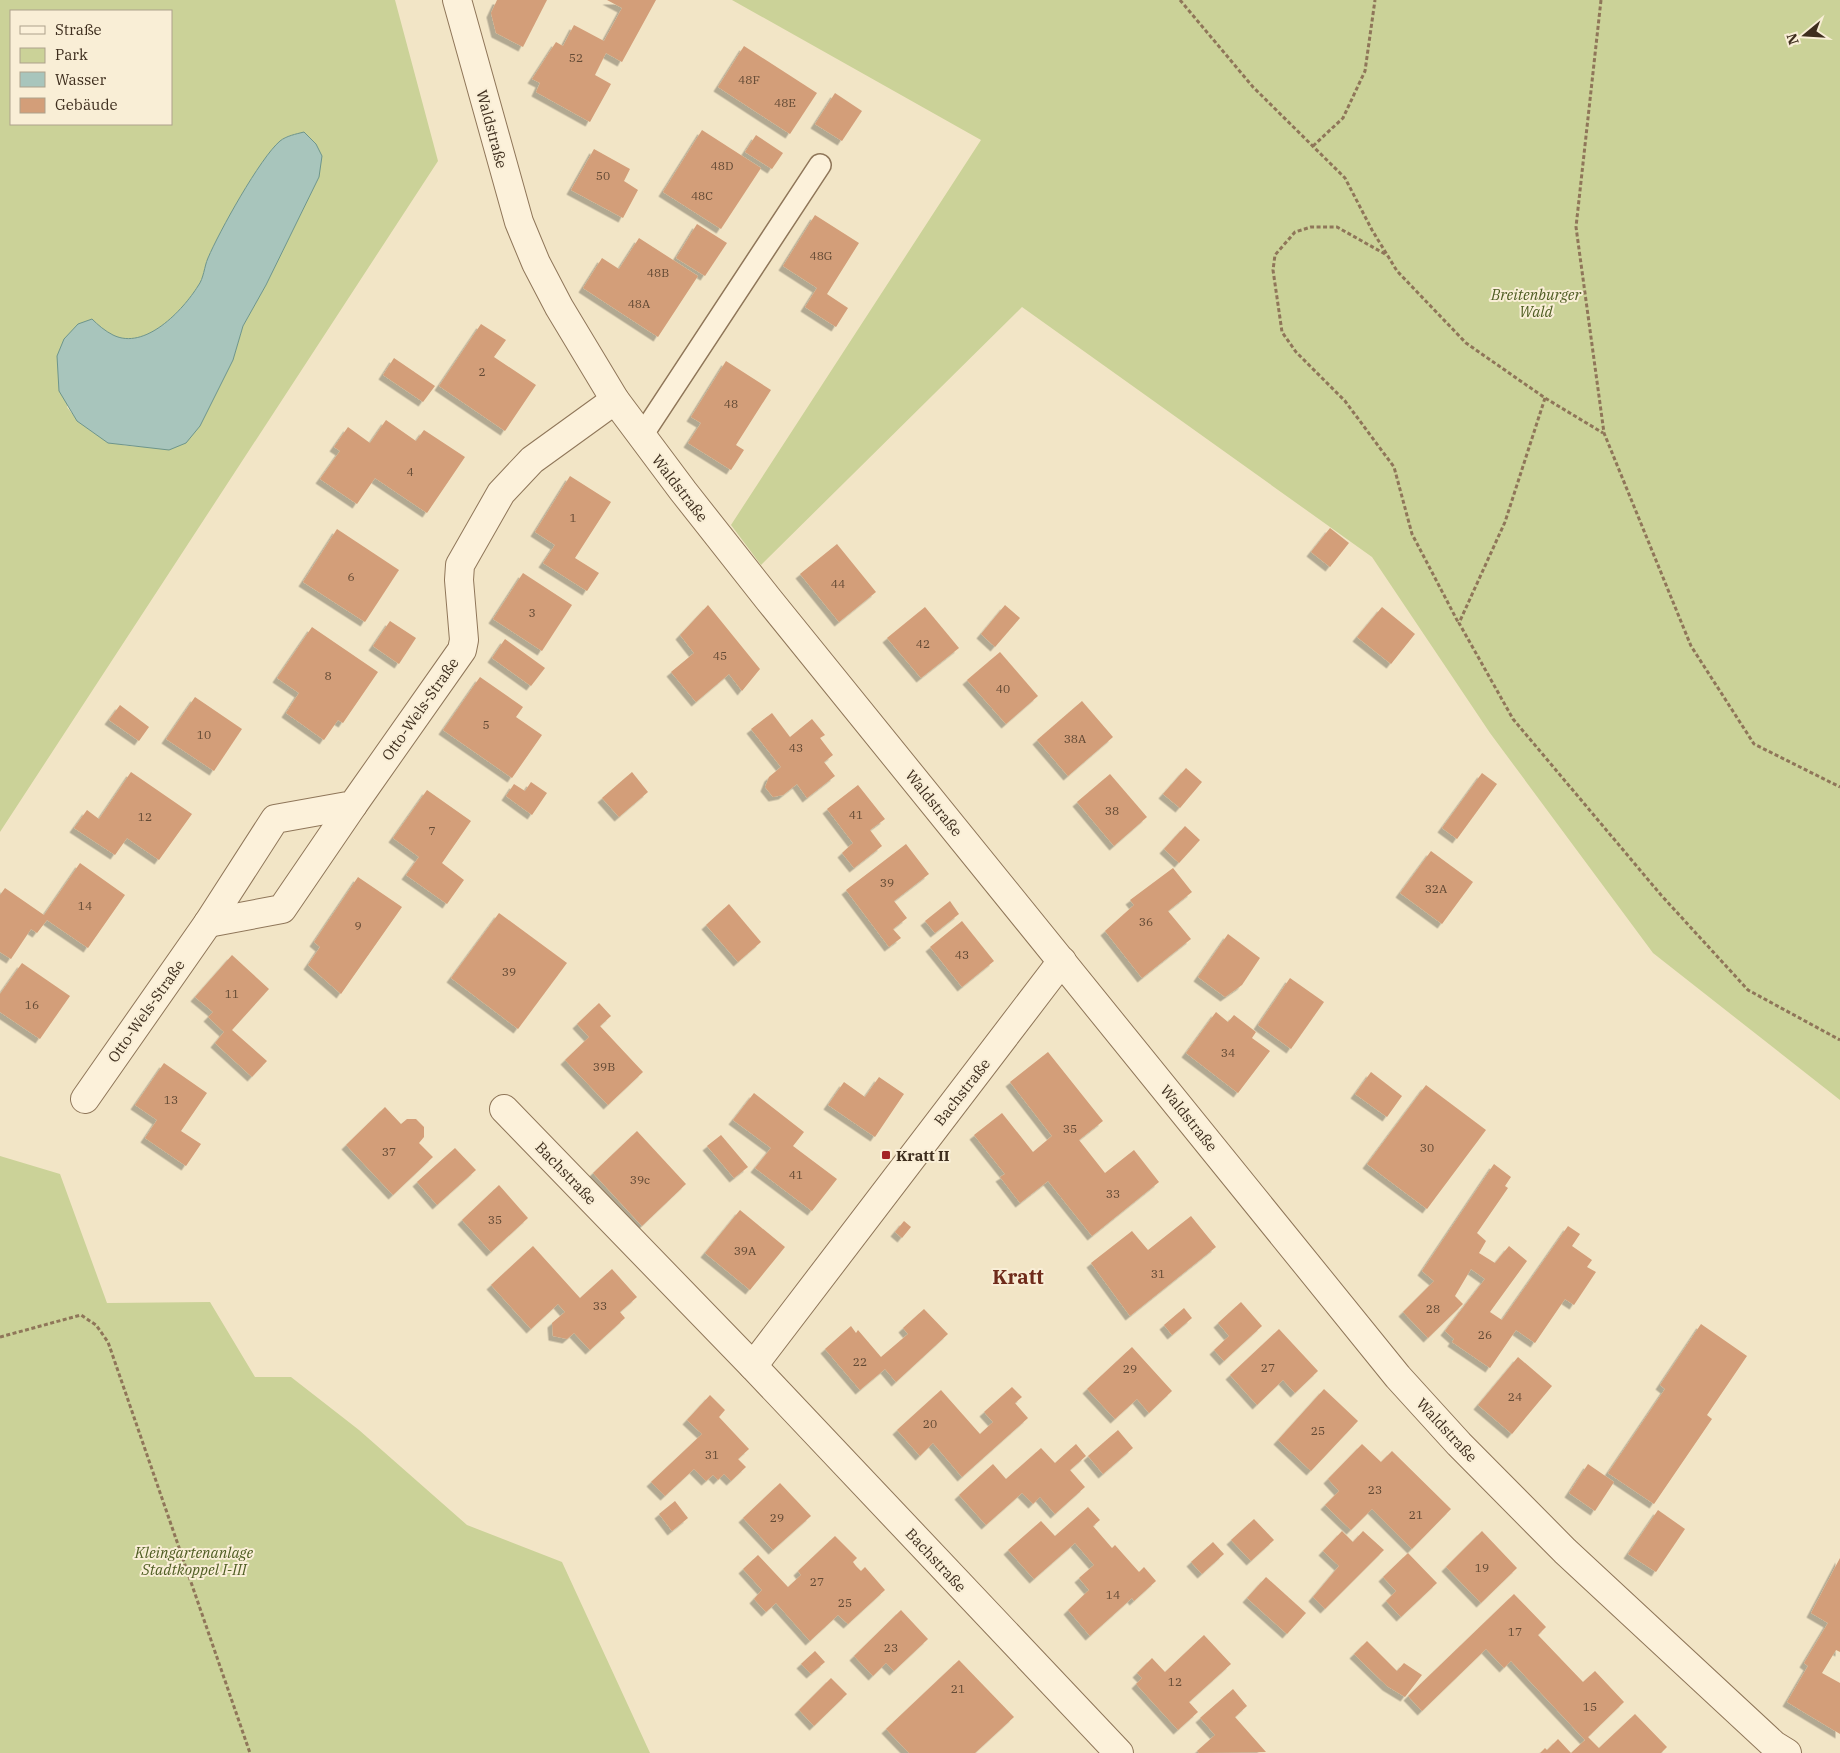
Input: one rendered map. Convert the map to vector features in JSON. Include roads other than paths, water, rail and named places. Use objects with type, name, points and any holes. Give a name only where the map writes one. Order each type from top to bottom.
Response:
[{"type":"street","name":"Waldstraße","points":[[457,0],[506,183],[519,222],[536,263],[559,307],[615,400],[641,437],[763,592],[1398,1377],[1459,1444],[1565,1552],[1777,1750]]},
{"type":"street","name":"Otto-Wels-Straße","points":[[208,923],[282,909],[462,650],[464,640],[459,580],[460,565],[501,493],[532,460],[615,400]]},
{"type":"street","name":"Otto-Wels-Straße","points":[[85,1099],[208,923],[275,819],[353,805]]},
{"type":"street","name":"Bachstraße","points":[[753,1366],[1062,961]]},
{"type":"street","name":"Bachstraße","points":[[504,1109],[753,1366],[1119,1753]]},
{"type":"lane","points":[[641,437],[820,165]]},
{"type":"water","points":[[304,132],[316,144],[322,156],[319,177],[266,285],[243,326],[233,360],[200,426],[186,443],[169,450],[108,443],[77,421],[59,391],[57,356],[64,339],[78,324],[92,319],[113,335],[125,338],[138,337],[162,326],[183,306],[200,283],[208,258],[221,231],[262,163],[280,141],[288,136]]},
{"type":"place","name":"Kratt II","points":[[886,1155]]},
{"type":"district","name":"Kratt","points":[[1018,1276]]},
{"type":"park label","name":"Breitenburger Wald","points":[[1536,302]]},
{"type":"park label","name":"Kleingartenanlage Stadtkoppel I-III","points":[[194,1560]]}]
